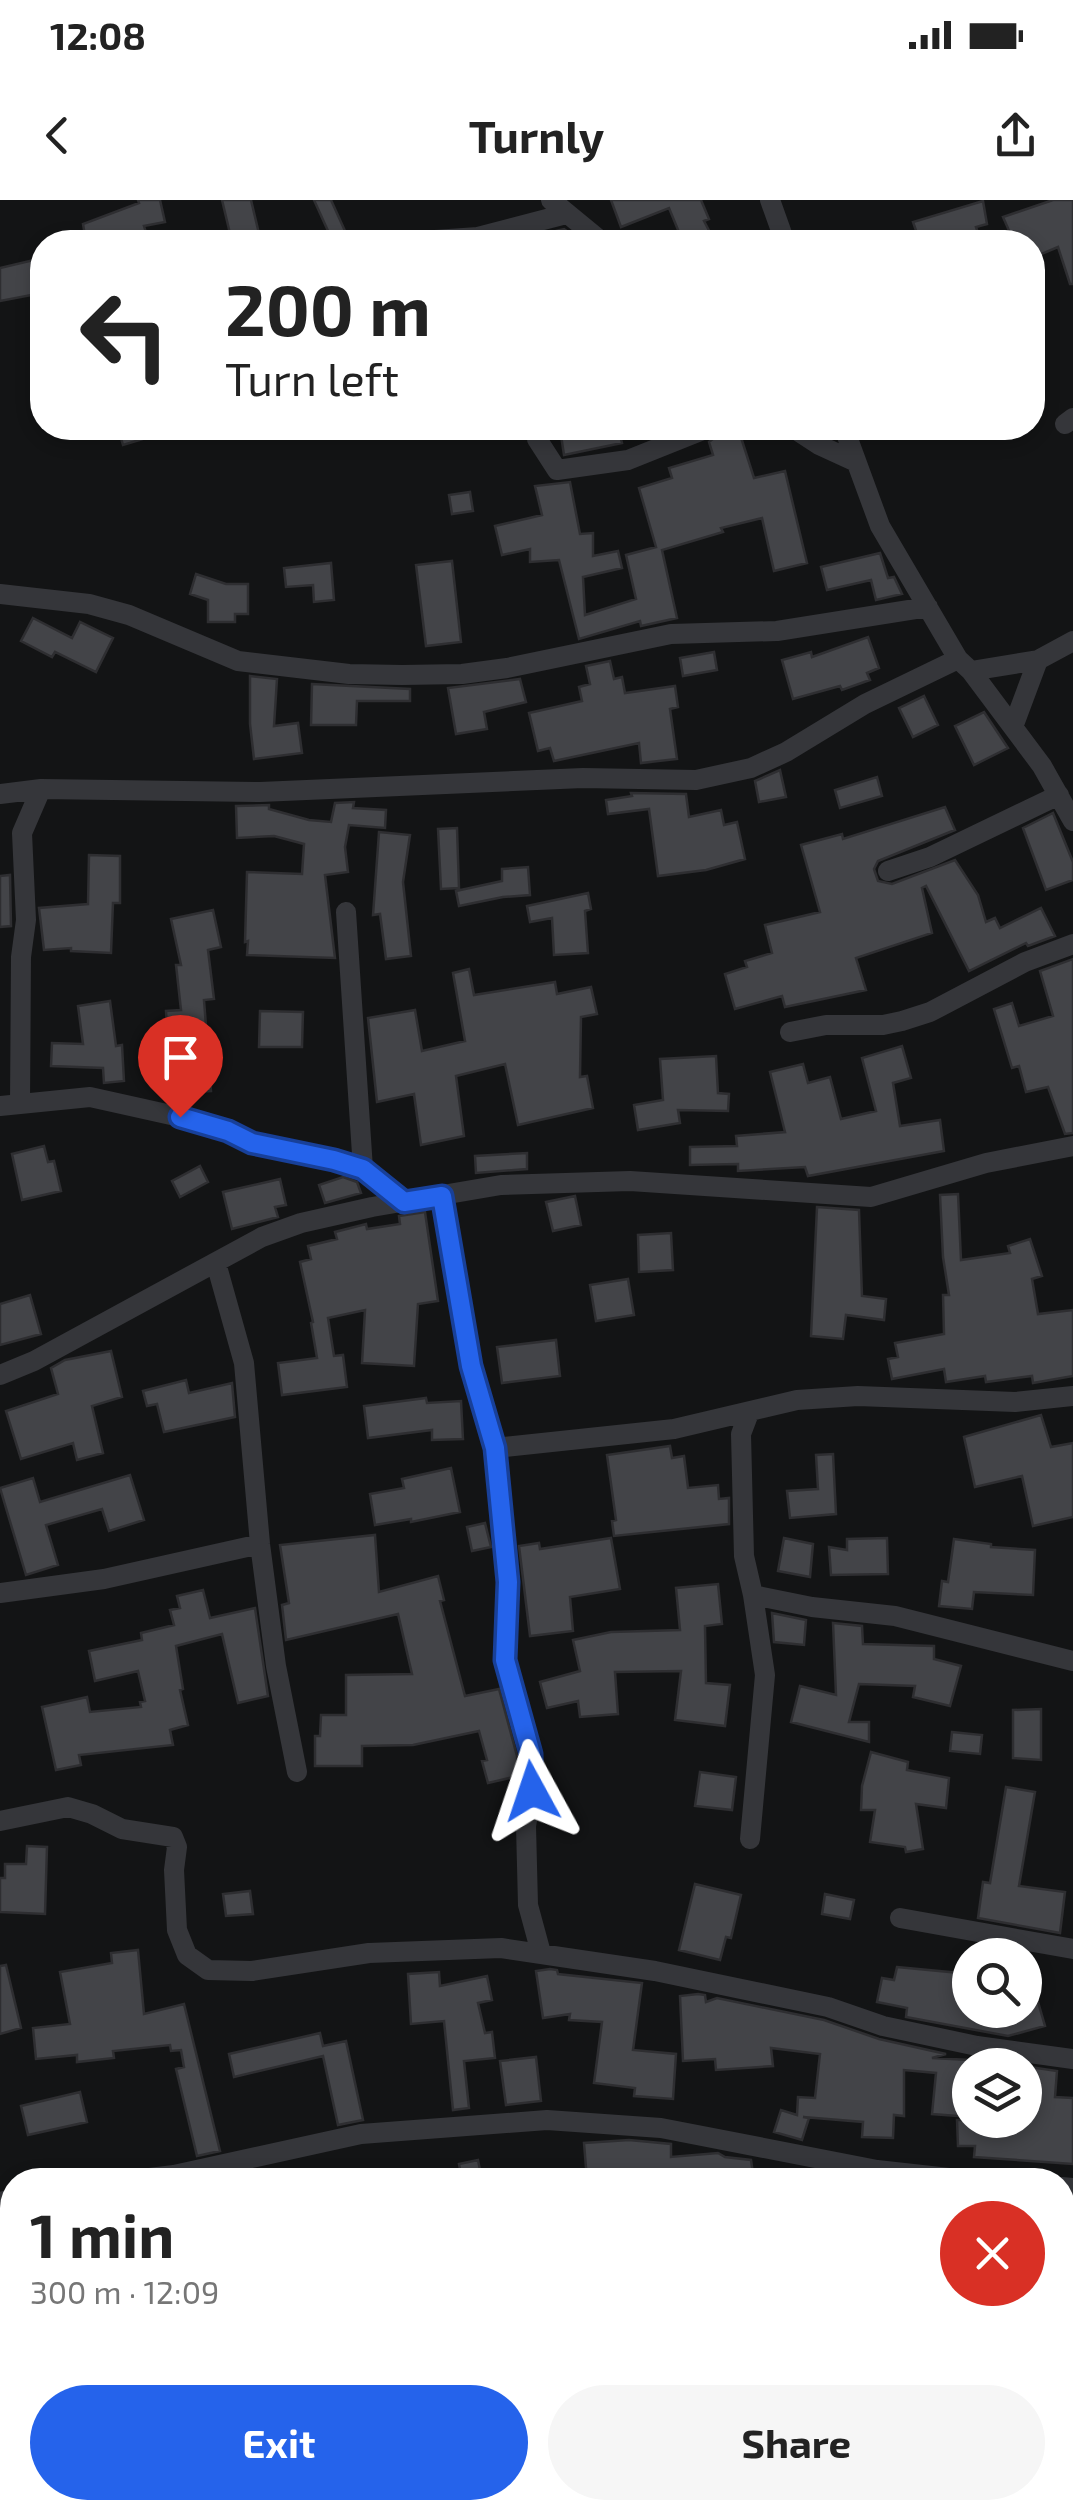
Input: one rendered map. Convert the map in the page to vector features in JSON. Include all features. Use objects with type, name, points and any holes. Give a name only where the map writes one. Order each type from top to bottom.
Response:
[{"type":"street","points":[[770,200],[781,230]]},
{"type":"street","points":[[497,230],[558,207],[587,230]]},
{"type":"street","points":[[538,440],[558,470],[628,460],[678,440]]},
{"type":"street","points":[[813,440],[856,462]]},
{"type":"street","points":[[848,440],[880,526],[965,665],[1013,727],[1073,821]]},
{"type":"street","points":[[0,594],[89,604],[129,615],[238,661],[384,675],[462,674],[671,634],[777,631],[928,607]]},
{"type":"street","points":[[0,794],[41,789],[260,792],[583,778],[696,780],[751,768],[786,752],[865,704],[965,665],[1038,660],[1073,642]]},
{"type":"street","points":[[1013,727],[1038,660]]},
{"type":"street","points":[[41,789],[22,833],[26,920],[10,1105],[90,1097],[180,1117],[228,1131],[252,1143],[363,1169],[404,1202]]},
{"type":"street","points":[[888,871],[930,857],[1058,796]]},
{"type":"street","points":[[346,912],[363,1169]]},
{"type":"street","points":[[790,1032],[826,1025],[883,1025],[916,1017],[1025,962],[1073,944]]},
{"type":"street","points":[[0,1375],[34,1361],[262,1238],[301,1223],[500,1186],[630,1181],[870,1197],[986,1162],[1073,1146]]},
{"type":"street","points":[[442,1196],[471,1366],[495,1448],[508,1582],[505,1660],[531,1754],[532,1791],[526,1826],[528,1905],[540,1953]]},
{"type":"street","points":[[216,1263],[244,1364],[260,1544],[276,1666],[297,1772]]},
{"type":"street","points":[[495,1448],[674,1429],[797,1400],[858,1396],[1015,1402],[1073,1396]]},
{"type":"street","points":[[750,1412],[741,1434],[744,1556],[765,1676],[750,1839]]},
{"type":"street","points":[[716,1420],[741,1434]]},
{"type":"street","points":[[0,1593],[104,1580],[260,1544]]},
{"type":"street","points":[[753,1595],[812,1607],[895,1616],[1073,1661]]},
{"type":"street","points":[[0,1821],[68,1807],[122,1829],[173,1837],[177,1847],[177,1930],[187,1955],[208,1970],[252,1971],[369,1953],[501,1948],[655,1971],[828,2008],[883,2026],[977,2046],[1073,2059]]},
{"type":"street","points":[[900,1918],[1073,1950]]},
{"type":"street","points":[[206,2168],[361,2134],[547,2120],[660,2128],[867,2168]]},
{"type":"building","points":[[138,200],[160,200],[165,222],[144,226],[145,230],[84,230],[83,224],[139,203]]},
{"type":"building","points":[[222,200],[251,200],[258,230],[229,230]]},
{"type":"building","points":[[314,200],[331,200],[345,230],[328,230]]},
{"type":"building","points":[[611,200],[701,200],[709,219],[704,221],[709,230],[678,230],[669,208],[621,227]]},
{"type":"building","points":[[1053,200],[1073,200],[1073,284],[1058,247],[1045,252],[1045,230],[1009,230],[1003,217]]},
{"type":"building","points":[[983,201],[987,224],[976,227],[977,230],[916,230],[913,222]]},
{"type":"building","points":[[30,261],[30,295],[0,301],[0,268]]},
{"type":"building","points":[[562,440],[622,443],[564,455]]},
{"type":"building","points":[[742,440],[754,478],[785,471],[807,563],[774,571],[762,518],[721,528],[723,532],[662,550],[677,618],[641,626],[640,621],[579,639],[559,560],[530,562],[530,549],[502,555],[495,526],[542,515],[535,486],[570,482],[580,534],[593,533],[593,556],[618,551],[622,568],[583,577],[585,615],[636,599],[626,555],[656,547],[639,488],[672,478],[669,468],[713,455],[709,442]]},
{"type":"building","points":[[470,492],[473,511],[452,514],[449,495]]},
{"type":"building","points":[[880,553],[888,578],[894,577],[902,594],[876,600],[871,580],[827,590],[821,567]]},
{"type":"building","points":[[452,561],[461,642],[426,646],[416,565]]},
{"type":"building","points":[[331,563],[334,600],[314,602],[313,585],[286,587],[284,568]]},
{"type":"building","points":[[196,574],[226,584],[248,584],[248,614],[235,614],[235,622],[208,622],[208,600],[190,594]]},
{"type":"building","points":[[33,618],[72,638],[80,622],[113,638],[96,672],[21,641]]},
{"type":"building","points":[[868,637],[879,668],[867,673],[870,680],[842,690],[840,686],[793,699],[782,660],[811,652],[812,657]]},
{"type":"building","points":[[714,652],[717,670],[683,676],[680,658]]},
{"type":"building","points":[[610,661],[614,679],[622,677],[625,693],[675,686],[678,707],[670,709],[677,759],[641,763],[639,743],[554,761],[550,748],[538,751],[529,713],[582,701],[579,687],[590,684],[586,666]]},
{"type":"building","points":[[250,676],[277,679],[274,726],[298,723],[302,753],[254,759]]},
{"type":"building","points":[[520,679],[526,702],[484,712],[487,729],[456,734],[448,688]]},
{"type":"building","points":[[312,684],[410,689],[410,701],[357,701],[356,725],[311,725]]},
{"type":"building","points":[[924,696],[938,725],[913,737],[899,708]]},
{"type":"building","points":[[984,712],[1008,748],[974,765],[955,726]]},
{"type":"building","points":[[780,770],[786,797],[759,802],[755,781]]},
{"type":"building","points":[[877,777],[882,796],[840,808],[835,790]]},
{"type":"building","points":[[631,793],[686,794],[689,817],[721,810],[724,825],[737,822],[745,859],[706,870],[658,876],[649,809],[608,814],[606,800],[632,796]]},
{"type":"building","points":[[354,802],[353,808],[386,810],[385,828],[349,825],[345,847],[348,872],[325,875],[335,958],[247,955],[247,872],[302,874],[304,844],[274,836],[237,838],[236,806],[269,805],[269,809],[309,820],[331,822],[335,803]]},
{"type":"building","points":[[945,807],[955,830],[878,861],[874,869],[878,881],[892,884],[955,860],[978,895],[986,922],[995,918],[1000,928],[1041,908],[1055,936],[1028,946],[1026,943],[969,971],[926,886],[922,888],[932,933],[856,958],[866,990],[785,1007],[782,996],[735,1009],[725,974],[747,967],[745,961],[772,953],[765,925],[820,912],[801,845],[842,834],[843,839]]},
{"type":"building","points":[[1053,813],[1073,862],[1073,880],[1046,890],[1023,828]]},
{"type":"building","points":[[457,828],[459,888],[441,889],[438,829]]},
{"type":"building","points":[[379,832],[410,835],[403,882],[411,956],[386,959],[380,914],[373,915]]},
{"type":"building","points":[[89,855],[120,856],[120,903],[113,903],[111,953],[71,948],[44,950],[39,908],[88,904]]},
{"type":"building","points":[[528,867],[530,895],[459,906],[456,891],[502,881],[502,869]]},
{"type":"building","points":[[10,875],[11,926],[0,927],[0,876]]},
{"type":"building","points":[[588,893],[588,953],[554,955],[552,918],[530,922],[527,906]]},
{"type":"building","points":[[213,910],[221,947],[208,950],[214,999],[204,1000],[211,1091],[171,1093],[166,1011],[181,1010],[176,965],[181,965],[171,919]]},
{"type":"building","points":[[1073,959],[1073,1133],[1065,1134],[1048,1087],[1026,1092],[1019,1066],[1012,1068],[994,1009],[1012,1003],[1019,1026],[1053,1016],[1040,971]]},
{"type":"building","points":[[469,969],[474,995],[555,982],[557,994],[591,987],[597,1014],[581,1017],[580,1077],[587,1076],[593,1108],[518,1125],[505,1064],[456,1076],[464,1136],[421,1145],[414,1094],[377,1102],[368,1018],[415,1010],[422,1051],[465,1041],[453,973]]},
{"type":"building","points":[[110,1001],[116,1046],[122,1045],[124,1081],[104,1083],[103,1068],[51,1066],[52,1043],[83,1044],[78,1006]]},
{"type":"building","points":[[260,1011],[303,1012],[302,1047],[259,1047]]},
{"type":"building","points":[[902,1046],[911,1078],[893,1083],[900,1126],[940,1120],[944,1151],[808,1176],[805,1167],[738,1171],[738,1164],[690,1165],[690,1147],[737,1146],[736,1136],[785,1132],[770,1072],[803,1064],[808,1083],[830,1077],[841,1119],[876,1111],[862,1058]]},
{"type":"building","points":[[716,1056],[718,1093],[729,1094],[728,1111],[678,1110],[680,1123],[638,1130],[634,1105],[663,1100],[660,1059]]},
{"type":"building","points":[[44,1146],[48,1162],[54,1161],[61,1191],[22,1200],[12,1154]]},
{"type":"building","points":[[527,1153],[527,1169],[476,1173],[475,1156]]},
{"type":"building","points":[[200,1166],[208,1182],[180,1197],[172,1181]]},
{"type":"building","points":[[343,1177],[357,1182],[361,1193],[325,1203],[319,1185]]},
{"type":"building","points":[[280,1179],[286,1205],[275,1207],[278,1217],[232,1229],[223,1192]]},
{"type":"building","points":[[958,1194],[961,1260],[1010,1253],[1008,1246],[1030,1239],[1042,1276],[1032,1279],[1038,1314],[1073,1310],[1073,1376],[1033,1383],[1032,1376],[986,1382],[985,1376],[946,1382],[944,1369],[892,1379],[888,1359],[898,1357],[895,1343],[944,1334],[943,1295],[949,1295],[940,1195]]},
{"type":"building","points":[[575,1196],[581,1225],[553,1231],[546,1202]]},
{"type":"building","points":[[817,1207],[859,1210],[862,1296],[886,1299],[884,1320],[846,1315],[843,1339],[811,1336]]},
{"type":"building","points":[[425,1212],[438,1301],[418,1304],[414,1366],[362,1363],[365,1310],[328,1318],[334,1356],[343,1355],[347,1387],[282,1395],[278,1363],[317,1358],[300,1262],[311,1259],[308,1246],[337,1239],[335,1232],[366,1224],[367,1229],[400,1224],[399,1216]]},
{"type":"building","points":[[671,1233],[673,1270],[639,1272],[638,1235]]},
{"type":"building","points":[[628,1279],[634,1315],[596,1321],[590,1285]]},
{"type":"building","points":[[30,1295],[41,1334],[0,1345],[0,1304]]},
{"type":"building","points":[[556,1340],[560,1376],[502,1383],[497,1347]]},
{"type":"building","points":[[111,1351],[122,1397],[92,1406],[103,1453],[77,1460],[73,1443],[21,1459],[6,1411],[58,1394],[51,1368],[65,1360]]},
{"type":"building","points":[[186,1380],[189,1393],[232,1383],[235,1417],[164,1432],[157,1404],[147,1406],[143,1391]]},
{"type":"building","points":[[426,1398],[427,1403],[461,1401],[463,1439],[432,1440],[432,1430],[368,1438],[364,1406]]},
{"type":"building","points":[[1041,1415],[1051,1447],[1073,1443],[1073,1517],[1033,1526],[1022,1476],[975,1487],[964,1437]]},
{"type":"building","points":[[670,1446],[672,1458],[684,1456],[688,1488],[718,1485],[719,1499],[729,1498],[729,1524],[614,1536],[612,1521],[616,1520],[607,1455]]},
{"type":"building","points":[[833,1454],[836,1514],[790,1518],[787,1491],[818,1489],[816,1455]]},
{"type":"building","points":[[451,1468],[460,1512],[375,1525],[370,1494],[404,1488],[402,1479]]},
{"type":"building","points":[[130,1475],[144,1520],[109,1531],[102,1509],[46,1525],[58,1565],[26,1575],[0,1488],[33,1478],[40,1502]]},
{"type":"building","points":[[485,1523],[491,1547],[472,1551],[467,1527]]},
{"type":"building","points":[[375,1535],[379,1592],[438,1576],[444,1600],[440,1601],[465,1696],[499,1689],[517,1756],[518,1776],[488,1783],[479,1731],[413,1745],[362,1746],[362,1766],[315,1766],[315,1736],[320,1736],[321,1715],[346,1715],[346,1675],[412,1674],[398,1614],[286,1640],[282,1605],[289,1603],[280,1545]]},
{"type":"building","points":[[611,1538],[620,1589],[570,1597],[573,1631],[530,1636],[519,1546],[539,1543],[540,1549]]},
{"type":"building","points":[[784,1538],[813,1544],[810,1577],[778,1571]]},
{"type":"building","points":[[887,1538],[888,1574],[831,1575],[829,1547],[847,1550],[847,1539]]},
{"type":"building","points":[[954,1539],[1035,1550],[1033,1595],[974,1592],[972,1609],[939,1606],[942,1581],[948,1582]]},
{"type":"building","points":[[718,1584],[722,1624],[705,1626],[706,1683],[730,1685],[725,1726],[675,1720],[681,1671],[615,1672],[618,1714],[580,1717],[578,1701],[547,1708],[540,1682],[580,1671],[573,1640],[611,1632],[680,1630],[676,1588]]},
{"type":"building","points":[[203,1590],[210,1618],[255,1608],[268,1696],[238,1703],[222,1634],[176,1646],[188,1725],[170,1730],[173,1745],[79,1755],[81,1765],[56,1770],[42,1707],[87,1697],[90,1712],[141,1707],[140,1702],[145,1701],[138,1671],[95,1681],[89,1651],[142,1640],[141,1633],[174,1625],[170,1610],[180,1608],[177,1596]]},
{"type":"building","points":[[772,1613],[806,1620],[804,1645],[774,1642]]},
{"type":"building","points":[[833,1623],[862,1626],[863,1644],[934,1646],[934,1659],[961,1666],[950,1706],[913,1697],[915,1686],[859,1684],[849,1722],[869,1722],[869,1742],[791,1722],[800,1686],[836,1695]]},
{"type":"building","points":[[1041,1709],[1041,1760],[1013,1758],[1013,1710]]},
{"type":"building","points":[[952,1732],[982,1735],[980,1754],[950,1751]]},
{"type":"building","points":[[871,1752],[908,1762],[907,1770],[949,1778],[946,1808],[916,1804],[923,1849],[906,1852],[905,1847],[870,1842],[875,1810],[861,1810],[862,1786]]},
{"type":"building","points":[[700,1772],[736,1777],[732,1810],[695,1806]]},
{"type":"building","points":[[1006,1787],[1035,1792],[1019,1886],[1065,1892],[1060,1933],[978,1918],[983,1882],[990,1883]]},
{"type":"building","points":[[27,1846],[47,1847],[45,1914],[0,1912],[0,1878],[5,1878],[5,1864],[26,1864]]},
{"type":"building","points":[[695,1884],[741,1895],[731,1938],[726,1937],[720,1960],[679,1950]]},
{"type":"building","points":[[250,1891],[253,1914],[226,1916],[223,1894]]},
{"type":"building","points":[[825,1894],[854,1900],[850,1919],[822,1914]]},
{"type":"building","points":[[138,1950],[144,2014],[184,2004],[220,2151],[197,2156],[176,2069],[184,2067],[181,2050],[171,2051],[170,2045],[113,2051],[114,2058],[77,2062],[77,2055],[36,2059],[33,2028],[70,2024],[60,1972],[112,1963],[111,1953]]},
{"type":"building","points":[[6,1965],[21,2028],[0,2034],[0,1966]]},
{"type":"building","points":[[897,1967],[952,1972],[952,2026],[906,2017],[907,2008],[877,2002],[882,1978],[894,1980]]},
{"type":"building","points":[[550,1969],[558,1974],[642,1983],[633,2050],[676,2054],[673,2099],[634,2096],[635,2088],[594,2083],[602,2022],[569,2020],[570,2014],[543,2018],[536,1971]]},
{"type":"building","points":[[439,1972],[440,1986],[487,1976],[492,2000],[478,2003],[485,2033],[492,2032],[495,2058],[464,2061],[469,2108],[453,2110],[444,2021],[411,2024],[408,1974]]},
{"type":"building","points":[[705,1995],[706,2002],[717,1998],[824,2020],[879,2039],[946,2054],[932,2058],[952,2059],[952,2116],[932,2114],[936,2073],[904,2070],[904,2116],[894,2115],[893,2138],[862,2137],[863,2122],[803,2117],[809,2118],[802,2140],[774,2132],[781,2110],[797,2115],[798,2097],[815,2098],[820,2054],[771,2048],[773,2066],[716,2070],[715,2059],[683,2061],[680,1996]]},
{"type":"building","points":[[965,2028],[1038,2028],[1008,2036]]},
{"type":"building","points":[[320,2033],[323,2046],[346,2041],[363,2120],[338,2125],[323,2056],[234,2077],[229,2054]]},
{"type":"building","points":[[536,2057],[541,2101],[506,2105],[500,2061]]},
{"type":"building","points":[[1042,2069],[1057,2071],[1055,2097],[1073,2098],[1073,2164],[974,2157],[975,2146],[958,2146],[958,2138],[1042,2138]]},
{"type":"building","points":[[80,2092],[87,2122],[28,2135],[21,2106]]},
{"type":"building","points":[[629,2140],[671,2144],[671,2157],[718,2153],[751,2160],[752,2168],[586,2168],[584,2143]]},
{"type":"building","points":[[478,2160],[480,2168],[460,2168],[459,2164]]},
{"type":"route","points":[[180,1117],[228,1131],[252,1143],[363,1169],[404,1202],[442,1196],[471,1366],[495,1448],[508,1582],[505,1660],[531,1754],[532,1791]]}]
